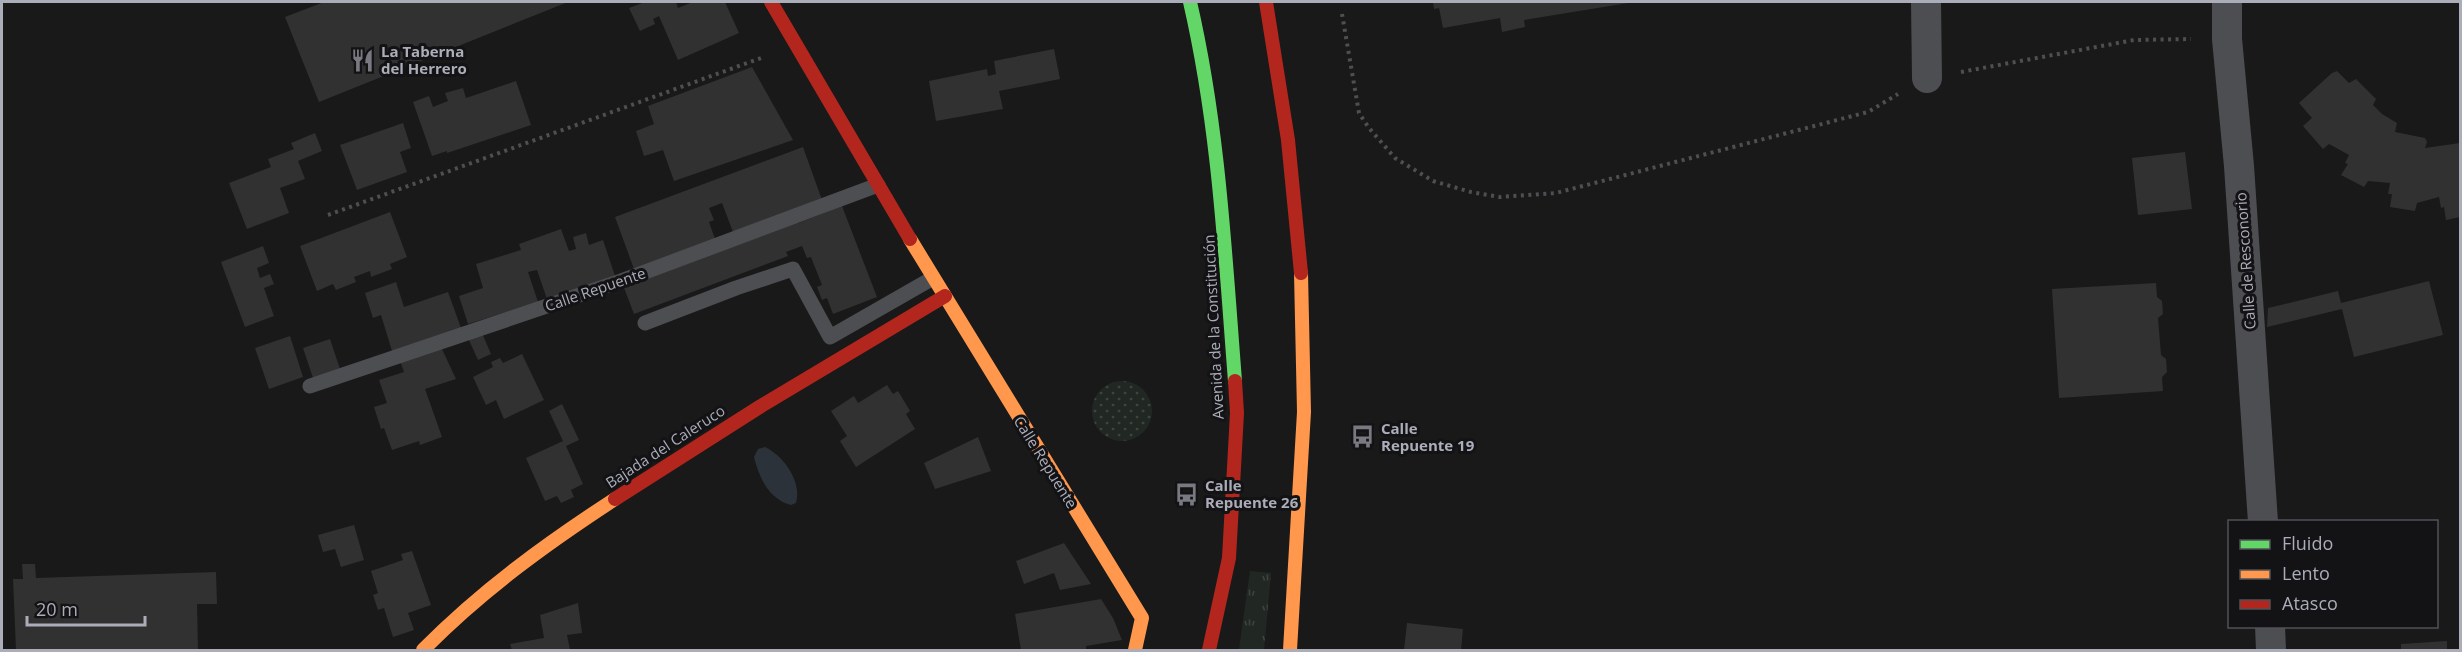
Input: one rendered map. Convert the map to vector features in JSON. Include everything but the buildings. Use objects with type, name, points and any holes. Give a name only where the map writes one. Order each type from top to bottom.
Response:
[{"type":"street","name":"Calle Repuente","points":[[771,2],[933,278],[1142,618],[1135,651]]},
{"type":"street","name":"Avenida de la Constitución","points":[[1190,2],[1201,49],[1218,159],[1236,414],[1229,558],[1209,651]]},
{"type":"street","points":[[1266,2],[1288,140],[1301,260],[1304,412],[1290,651]]},
{"type":"street","points":[[1926,2],[1927,78]]},
{"type":"street","name":"Calle de Resconorio","points":[[2227,2],[2227,39],[2239,166],[2262,520]]},
{"type":"street","name":"Bajada del Caleruco","points":[[423,651],[495,583],[582,519],[762,404],[945,297]]},
{"type":"street","points":[[2270,628],[2271,651]]},
{"type":"lane","name":"Calle Repuente","points":[[310,386],[621,280],[878,185]]},
{"type":"lane","points":[[645,323],[793,269],[830,337],[933,278]]},
{"type":"path","points":[[1342,14],[1359,113],[1395,158],[1433,181],[1471,192],[1500,197],[1556,193],[1868,112],[1927,78],[2134,40],[2227,39]]},
{"type":"path","points":[[327,215],[796,46]]},
{"type":"green space","points":[[1116,381],[1128,381],[1139,386],[1147,394],[1152,411],[1150,423],[1139,436],[1128,441],[1116,441],[1105,436],[1097,428],[1092,417],[1092,405],[1097,394],[1105,386]]},
{"type":"green space","points":[[1250,571],[1271,573],[1264,650],[1239,650]]},
{"type":"shaded area","points":[[765,447],[779,457],[790,470],[796,487],[796,503],[791,505],[777,498],[762,480],[754,457],[758,449]]},
{"type":"traffic: fast","points":[[1190,2],[1200,49],[1214,143],[1235,381]]},
{"type":"traffic: slow","points":[[910,239],[1142,618],[1135,650]]},
{"type":"traffic: slow","points":[[1290,650],[1304,412],[1301,273]]},
{"type":"traffic: slow","points":[[423,650],[445,628],[515,569],[615,499]]},
{"type":"traffic: jam","points":[[771,2],[910,239]]},
{"type":"traffic: jam","points":[[1266,2],[1288,140],[1301,273]]},
{"type":"traffic: jam","points":[[615,499],[761,406],[945,296]]},
{"type":"traffic: jam","points":[[1209,650],[1229,558],[1237,413],[1235,381]]},
{"type":"place","name":"La Taberna del Herrero","points":[[363,60]]},
{"type":"place","name":"Calle Repuente 19","points":[[1363,437]]},
{"type":"place","name":"Calle Repuente 26","points":[[1187,494]]}]
